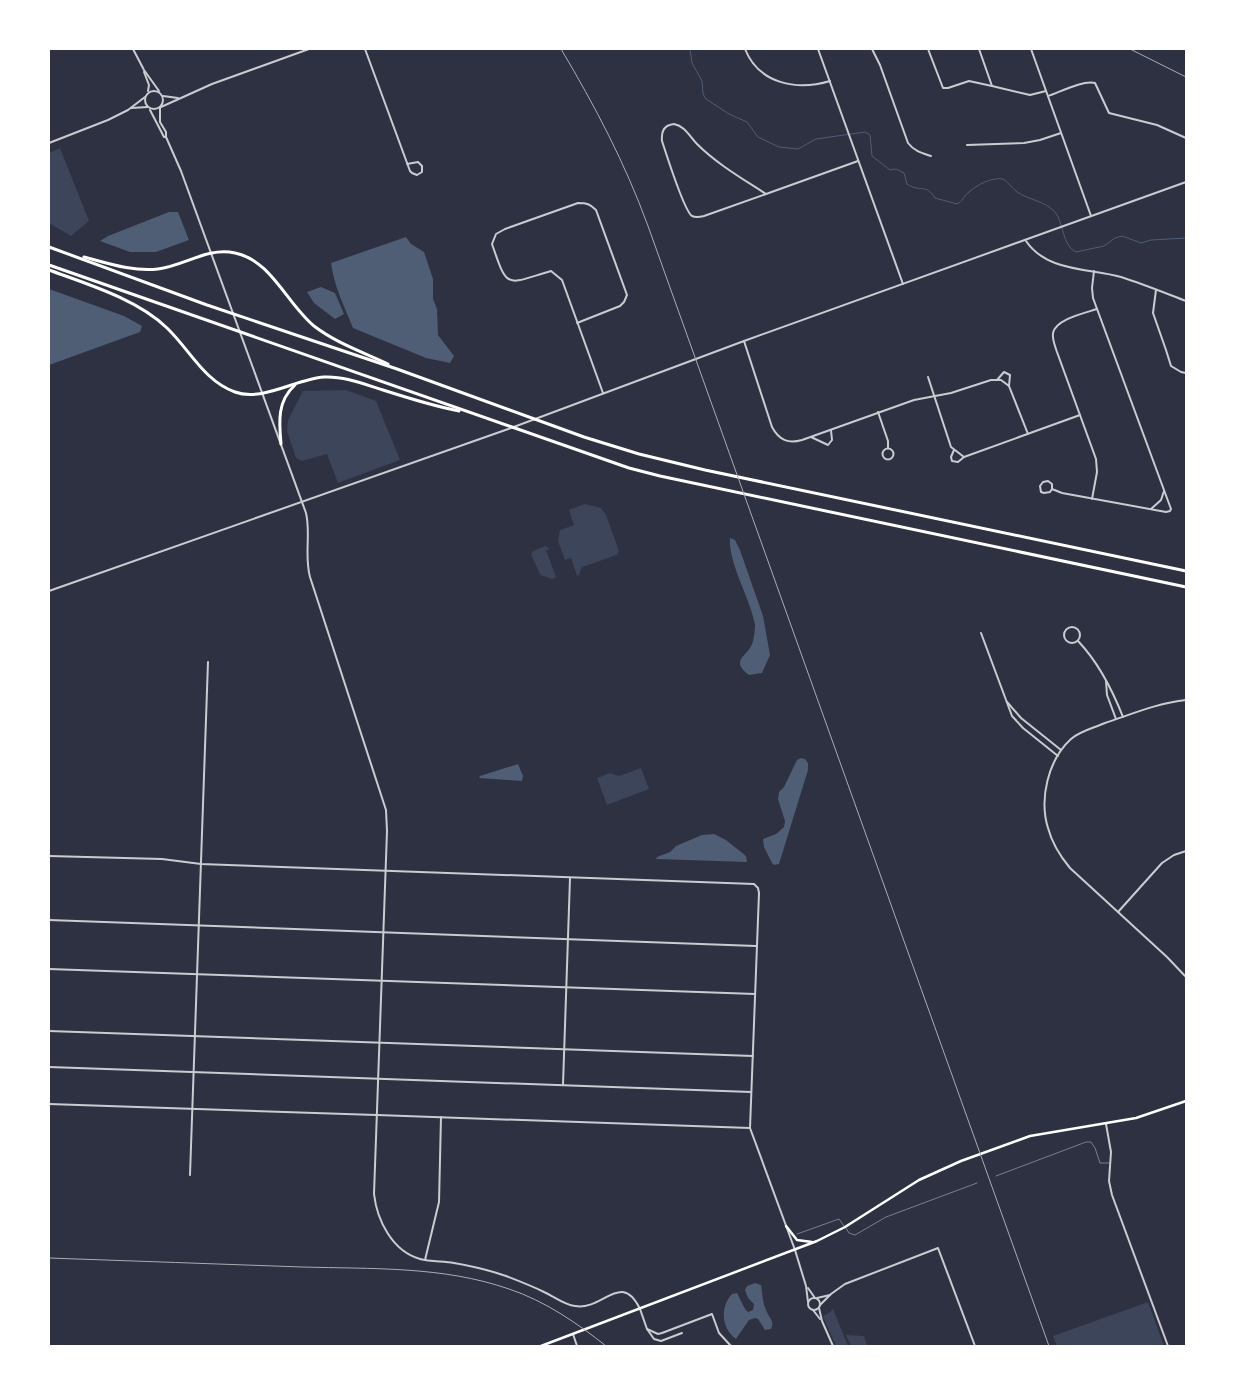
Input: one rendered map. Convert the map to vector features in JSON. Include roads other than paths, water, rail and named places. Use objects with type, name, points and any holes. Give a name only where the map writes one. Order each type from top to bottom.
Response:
[{"type":"highway","points":[[49,247],[132,269],[147,270],[164,268],[211,252],[219,251],[245,256],[254,261],[271,277],[293,305],[315,326],[340,342],[397,369]]},
{"type":"highway","points":[[69,253],[207,305],[397,369],[517,414],[639,454],[724,474],[1186,571]]},
{"type":"highway","points":[[49,266],[629,468],[1186,587]]},
{"type":"highway","points":[[49,270],[94,287],[150,315],[167,328],[208,376],[220,386],[237,393],[248,395],[262,393],[301,381],[325,377],[348,379],[432,405],[474,415]]},
{"type":"highway","points":[[281,444],[280,411],[290,389],[301,381]]},
{"type":"main road","points":[[541,1346],[814,1242],[845,1228],[918,1180],[999,1146],[1046,1132],[1106,1124],[1148,1115],[1186,1101]]},
{"type":"main road","points":[[786,1226],[797,1240],[814,1242]]},
{"type":"street","points":[[133,49],[159,92],[163,96],[178,98]]},
{"type":"street","points":[[131,108],[149,107],[155,109],[178,98],[309,49]]},
{"type":"street","points":[[365,49],[407,164],[410,171],[414,175],[422,172],[422,166],[418,162],[407,164]]},
{"type":"street","points":[[745,49],[755,66],[780,82],[800,86],[814,85],[830,80]]},
{"type":"street","points":[[818,49],[903,284]]},
{"type":"street","points":[[872,49],[880,65],[908,142],[911,147],[931,156]]},
{"type":"street","points":[[928,49],[943,88],[969,81],[1030,95],[1046,90]]},
{"type":"street","points":[[979,49],[992,86]]},
{"type":"street","points":[[1031,49],[1091,217]]},
{"type":"street","points":[[144,70],[149,86],[148,93]]},
{"type":"street","points":[[1048,96],[1088,82],[1095,83],[1109,113],[1157,125],[1186,138]]},
{"type":"street","points":[[49,143],[108,120],[131,108],[153,90],[159,92]]},
{"type":"street","points":[[163,96],[163,102],[160,107],[160,122],[166,132],[166,138]]},
{"type":"street","points":[[145,97],[145,101],[166,138],[181,171],[302,502],[309,526],[307,563],[310,577],[386,810],[374,1194],[378,1215],[384,1228],[395,1243],[414,1256],[425,1260],[466,1265],[505,1276],[573,1306],[591,1305],[613,1293],[623,1292],[632,1296],[640,1309],[647,1329],[658,1341],[682,1333]]},
{"type":"street","points":[[766,194],[703,150],[682,126],[672,124],[664,128],[662,135],[664,149],[684,204],[694,217],[704,216],[766,194],[859,160]]},
{"type":"street","points":[[967,145],[1024,144],[1061,133]]},
{"type":"street","points":[[49,591],[603,394],[744,341],[1186,182]]},
{"type":"street","points":[[577,323],[620,306],[624,302],[626,295],[596,210],[590,204],[578,203],[496,234],[492,244],[502,273],[508,280],[516,282],[551,271],[562,280],[577,323],[603,394]]},
{"type":"street","points":[[1026,241],[1034,250],[1056,264],[1121,277],[1186,301]]},
{"type":"street","points":[[1052,489],[1062,494],[1166,512],[1170,510],[1164,489],[1097,309],[1092,288],[1094,271]]},
{"type":"street","points":[[1156,290],[1152,312],[1171,366],[1186,373]]},
{"type":"street","points":[[1092,499],[1097,472],[1096,459],[1057,352],[1053,334],[1055,328],[1061,322],[1097,309]]},
{"type":"street","points":[[744,341],[770,422],[780,438],[789,442],[811,437],[914,400],[961,391],[997,380],[1004,381],[1009,386],[1028,434]]},
{"type":"street","points":[[997,380],[1001,374],[1007,373],[1011,378],[1009,386]]},
{"type":"street","points":[[928,377],[948,438],[954,450],[964,457]]},
{"type":"street","points":[[878,412],[888,441],[888,448]]},
{"type":"street","points":[[954,450],[951,454],[952,461],[958,462],[964,457],[1080,415]]},
{"type":"street","points":[[811,437],[828,445],[832,440],[830,430]]},
{"type":"street","points":[[888,448],[894,453],[888,459],[883,454],[884,450],[888,448]]},
{"type":"street","points":[[1048,481],[1052,484],[1052,489],[1048,494],[1044,493],[1041,492],[1040,486],[1043,482],[1048,481]]},
{"type":"street","points":[[1150,509],[1161,500],[1164,489]]},
{"type":"street","points":[[1072,627],[1078,630],[1080,637],[1078,641],[1072,644],[1065,641],[1063,636],[1066,629],[1072,627]]},
{"type":"street","points":[[981,633],[1011,713],[1017,722],[1058,756]]},
{"type":"street","points":[[1078,641],[1091,655],[1113,691],[1122,717]]},
{"type":"street","points":[[190,1175],[208,662]]},
{"type":"street","points":[[1106,681],[1107,695],[1116,719]]},
{"type":"street","points":[[1005,697],[1021,718],[1061,751]]},
{"type":"street","points":[[1186,700],[1158,705],[1075,735],[1058,756],[1048,780],[1045,799],[1046,817],[1051,838],[1059,854],[1070,868],[1167,957],[1186,977]]},
{"type":"street","points":[[1118,912],[1162,863],[1174,855],[1186,851]]},
{"type":"street","points":[[49,856],[162,859],[201,864],[751,883],[756,886],[759,894],[750,1128],[795,1250],[806,1286],[808,1308],[813,1310],[822,1321],[833,1346]]},
{"type":"street","points":[[562,1085],[570,877]]},
{"type":"street","points":[[49,920],[757,946]]},
{"type":"street","points":[[49,969],[755,994]]},
{"type":"street","points":[[49,1031],[753,1056]]},
{"type":"street","points":[[49,1067],[752,1092]]},
{"type":"street","points":[[49,1104],[750,1128]]},
{"type":"street","points":[[425,1260],[438,1202],[442,1117]]},
{"type":"street","points":[[1106,1124],[1110,1142],[1112,1195],[1168,1346]]},
{"type":"street","points":[[813,1310],[845,1284],[938,1248],[975,1346]]},
{"type":"street","points":[[806,1286],[820,1301],[822,1321]]},
{"type":"street","points":[[808,1302],[810,1299],[830,1295]]},
{"type":"street","points":[[647,1329],[658,1334],[712,1314],[719,1333],[731,1346]]},
{"type":"street","points":[[573,1334],[577,1346]]},
{"type":"lane","points":[[996,1176],[1086,1142],[1091,1142],[1100,1162],[1111,1163]]},
{"type":"lane","points":[[797,1234],[839,1219],[849,1233],[855,1235],[886,1217],[977,1183]]},
{"type":"waterway","points":[[690,49],[692,63],[702,81],[703,94],[706,99],[729,114],[747,122],[758,137],[779,147],[798,149],[816,139],[865,132],[870,135],[872,156],[890,170],[896,169],[904,173],[907,184],[912,187],[926,189],[935,198],[957,204],[971,190],[989,180],[1003,179],[1017,192],[1051,208],[1058,217],[1068,245],[1076,252],[1104,246],[1115,238],[1122,236],[1141,243],[1151,240],[1186,238]]},
{"type":"railway","points":[[561,49],[609,135],[648,226],[1049,1346]]},
{"type":"railway","points":[[1130,49],[1186,77]]},
{"type":"railway","points":[[49,1258],[407,1270],[459,1276],[509,1289],[548,1306],[584,1329],[606,1346]]}]
